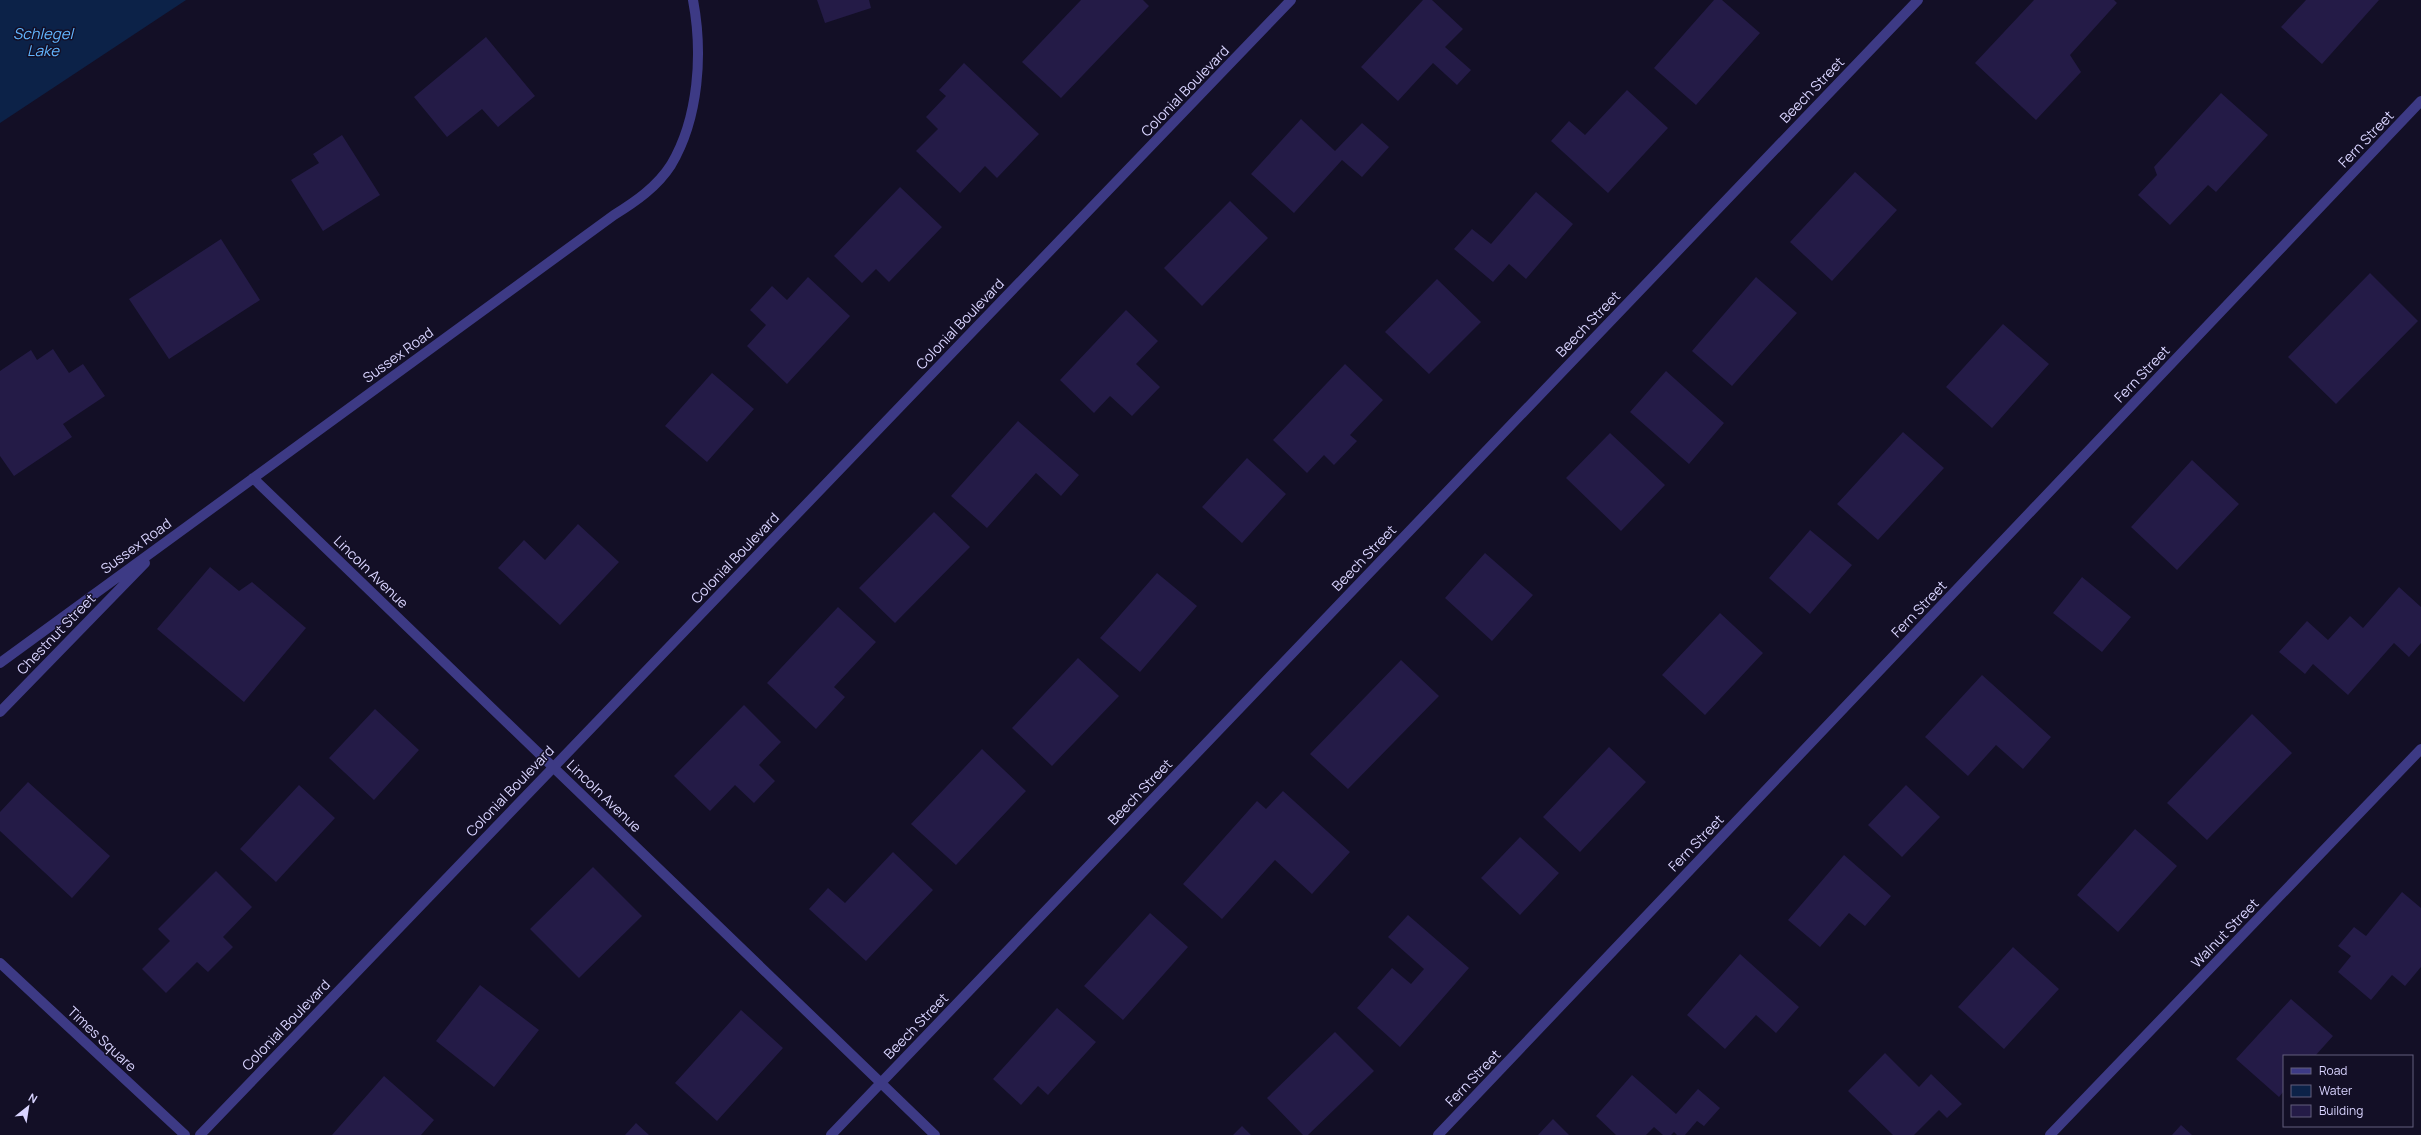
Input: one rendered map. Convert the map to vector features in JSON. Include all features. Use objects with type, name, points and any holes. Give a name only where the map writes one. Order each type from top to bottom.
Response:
[{"type":"street","name":"Sussex Road","points":[[0,663],[614,215],[642,197],[670,166],[687,128],[698,75],[697,20],[693,0]]},
{"type":"street","name":"Colonial Boulevard","points":[[200,1135],[1291,0]]},
{"type":"street","name":"Beech Street","points":[[831,1135],[1918,0]]},
{"type":"street","name":"Fern Street","points":[[1438,1135],[2421,101]]},
{"type":"street","name":"Lincoln Avenue","points":[[254,478],[935,1135]]},
{"type":"street","name":"Chestnut Street","points":[[0,712],[166,542]]},
{"type":"street","name":"Walnut Street","points":[[2050,1135],[2421,749]]},
{"type":"street","name":"Times Square","points":[[0,964],[185,1135]]},
{"type":"water","name":"Schlegel Lake","points":[[0,0],[186,0],[0,123]]},
{"type":"building","points":[[817,0],[869,0],[871,8],[825,23]]},
{"type":"building","points":[[1081,0],[1143,0],[1149,6],[1061,98],[1022,62]]},
{"type":"building","points":[[1423,0],[1432,0],[1463,29],[1445,47],[1471,70],[1457,85],[1433,63],[1398,101],[1361,67]]},
{"type":"building","points":[[1714,0],[1722,0],[1760,33],[1696,105],[1654,68]]},
{"type":"building","points":[[2034,0],[2114,0],[2117,3],[2070,55],[2081,72],[2036,120],[1975,63]]},
{"type":"building","points":[[2306,0],[2379,0],[2322,64],[2281,27]]},
{"type":"building","points":[[486,37],[535,96],[498,127],[482,109],[447,137],[414,97]]},
{"type":"building","points":[[964,63],[1039,134],[997,178],[985,166],[960,193],[916,151],[938,129],[926,117],[946,96],[939,90]]},
{"type":"building","points":[[1627,90],[1668,128],[1608,193],[1551,141],[1569,121],[1585,135]]},
{"type":"building","points":[[2221,93],[2268,135],[2216,192],[2208,185],[2170,225],[2138,195],[2157,175],[2154,167]]},
{"type":"building","points":[[1301,119],[1335,151],[1362,123],[1389,147],[1362,177],[1342,160],[1294,213],[1251,174]]},
{"type":"building","points":[[342,135],[380,195],[323,231],[291,180],[319,163],[313,154]]},
{"type":"building","points":[[1855,172],[1897,210],[1832,281],[1790,242]]},
{"type":"building","points":[[900,187],[942,227],[889,282],[876,269],[862,283],[834,256]]},
{"type":"building","points":[[1536,192],[1573,224],[1526,279],[1509,264],[1493,282],[1454,249],[1472,229],[1491,244]]},
{"type":"building","points":[[1230,201],[1268,238],[1202,306],[1164,268]]},
{"type":"building","points":[[221,239],[260,300],[169,359],[129,299]]},
{"type":"building","points":[[2370,273],[2418,321],[2336,404],[2288,357]]},
{"type":"building","points":[[808,277],[850,316],[787,384],[747,346],[766,325],[750,310],[772,286],[787,300]]},
{"type":"building","points":[[1756,277],[1797,313],[1732,386],[1692,351]]},
{"type":"building","points":[[1437,279],[1481,322],[1429,374],[1385,332]]},
{"type":"building","points":[[1126,310],[1158,341],[1136,364],[1160,387],[1132,416],[1110,396],[1094,413],[1060,380]]},
{"type":"building","points":[[2003,324],[2049,364],[1992,428],[1946,387]]},
{"type":"building","points":[[53,349],[69,373],[83,364],[105,396],[63,424],[72,437],[14,476],[0,456],[0,371],[31,350],[37,360]]},
{"type":"building","points":[[1345,364],[1383,400],[1350,435],[1357,441],[1334,465],[1324,455],[1307,473],[1273,440]]},
{"type":"building","points":[[1666,371],[1724,423],[1689,464],[1630,412]]},
{"type":"building","points":[[712,373],[754,409],[707,462],[665,426]]},
{"type":"building","points":[[1018,421],[1079,475],[1061,496],[1036,473],[987,528],[951,496]]},
{"type":"building","points":[[1903,432],[1944,468],[1878,540],[1837,504]]},
{"type":"building","points":[[1610,433],[1665,485],[1621,531],[1566,478]]},
{"type":"building","points":[[1247,458],[1286,494],[1242,543],[1202,507]]},
{"type":"building","points":[[2192,460],[2239,504],[2177,570],[2131,527]]},
{"type":"building","points":[[934,512],[970,547],[895,623],[859,588]]},
{"type":"building","points":[[578,524],[619,562],[560,625],[498,568],[524,540],[545,560]]},
{"type":"building","points":[[1810,530],[1852,565],[1810,614],[1769,578]]},
{"type":"building","points":[[1485,553],[1533,595],[1492,641],[1445,598]]},
{"type":"building","points":[[210,567],[239,591],[252,582],[306,628],[244,702],[157,629]]},
{"type":"building","points":[[1157,573],[1197,606],[1140,672],[1100,638]]},
{"type":"building","points":[[2082,577],[2131,617],[2102,652],[2053,613]]},
{"type":"building","points":[[2399,587],[2421,607],[2421,643],[2409,657],[2394,643],[2348,695],[2313,664],[2305,674],[2279,652],[2307,621],[2328,640],[2350,616],[2363,628]]},
{"type":"building","points":[[838,607],[876,642],[834,687],[845,697],[816,729],[767,683]]},
{"type":"building","points":[[1720,613],[1763,653],[1705,715],[1662,675]]},
{"type":"building","points":[[1078,658],[1119,696],[1052,766],[1012,728]]},
{"type":"building","points":[[1401,660],[1439,696],[1348,789],[1310,754]]},
{"type":"building","points":[[1982,675],[2051,737],[2023,769],[1996,745],[1968,776],[1925,737]]},
{"type":"building","points":[[744,705],[781,742],[759,765],[775,781],[754,803],[735,785],[710,811],[674,776]]},
{"type":"building","points":[[375,709],[419,750],[374,800],[329,758]]},
{"type":"building","points":[[2252,714],[2292,753],[2207,840],[2167,803]]},
{"type":"building","points":[[1609,747],[1646,782],[1580,852],[1543,817]]},
{"type":"building","points":[[982,749],[1026,791],[956,865],[911,824]]},
{"type":"building","points":[[28,782],[110,856],[72,898],[0,831],[0,812]]},
{"type":"building","points":[[299,785],[335,818],[276,882],[240,849]]},
{"type":"building","points":[[1906,785],[1940,817],[1902,857],[1868,825]]},
{"type":"building","points":[[1283,791],[1350,852],[1312,894],[1275,860],[1222,919],[1183,884],[1257,801],[1266,809]]},
{"type":"building","points":[[2135,829],[2177,866],[2118,932],[2077,895]]},
{"type":"building","points":[[1520,837],[1559,873],[1520,915],[1481,878]]},
{"type":"building","points":[[893,852],[933,890],[866,961],[809,909],[828,888],[845,903]]},
{"type":"building","points":[[1844,855],[1891,896],[1865,926],[1849,913],[1820,947],[1788,920]]},
{"type":"building","points":[[593,867],[642,916],[579,978],[530,929]]},
{"type":"building","points":[[216,871],[252,907],[223,937],[233,947],[208,972],[197,962],[166,993],[142,969],[170,941],[158,929]]},
{"type":"building","points":[[2402,892],[2421,908],[2421,967],[2405,986],[2392,975],[2371,1000],[2338,972],[2351,956],[2338,946],[2354,927],[2366,936]]},
{"type":"building","points":[[1150,913],[1188,947],[1123,1020],[1084,986]]},
{"type":"building","points":[[1408,915],[1469,968],[1400,1047],[1357,1008],[1392,968],[1411,984],[1424,969],[1388,937]]},
{"type":"building","points":[[2013,947],[2059,989],[2004,1049],[1958,1007]]},
{"type":"building","points":[[1740,954],[1799,1007],[1776,1033],[1756,1015],[1725,1049],[1687,1015]]},
{"type":"building","points":[[480,985],[539,1030],[494,1087],[436,1041]]},
{"type":"building","points":[[2291,999],[2333,1036],[2316,1055],[2283,1055],[2283,1092],[2279,1097],[2236,1059]]},
{"type":"building","points":[[1057,1008],[1096,1042],[1048,1095],[1038,1086],[1021,1105],[993,1079]]},
{"type":"building","points":[[741,1010],[783,1048],[717,1121],[675,1083]]},
{"type":"building","points":[[1335,1032],[1374,1071],[1308,1135],[1303,1135],[1267,1098]]},
{"type":"building","points":[[1885,1053],[1919,1087],[1931,1074],[1962,1104],[1947,1118],[1939,1110],[1914,1135],[1893,1135],[1848,1091]]},
{"type":"building","points":[[1632,1075],[1676,1114],[1698,1089],[1720,1108],[1704,1126],[1697,1121],[1685,1135],[1677,1135],[1674,1132],[1671,1135],[1663,1135],[1654,1127],[1646,1135],[1616,1135],[1596,1116]]},
{"type":"building","points":[[384,1076],[434,1120],[421,1135],[332,1135]]},
{"type":"building","points":[[1553,1119],[1569,1135],[1538,1135]]},
{"type":"building","points":[[636,1123],[649,1135],[625,1135]]},
{"type":"building","points":[[2181,1125],[2192,1135],[2172,1135]]},
{"type":"building","points":[[1242,1126],[1251,1135],[1233,1135]]}]
